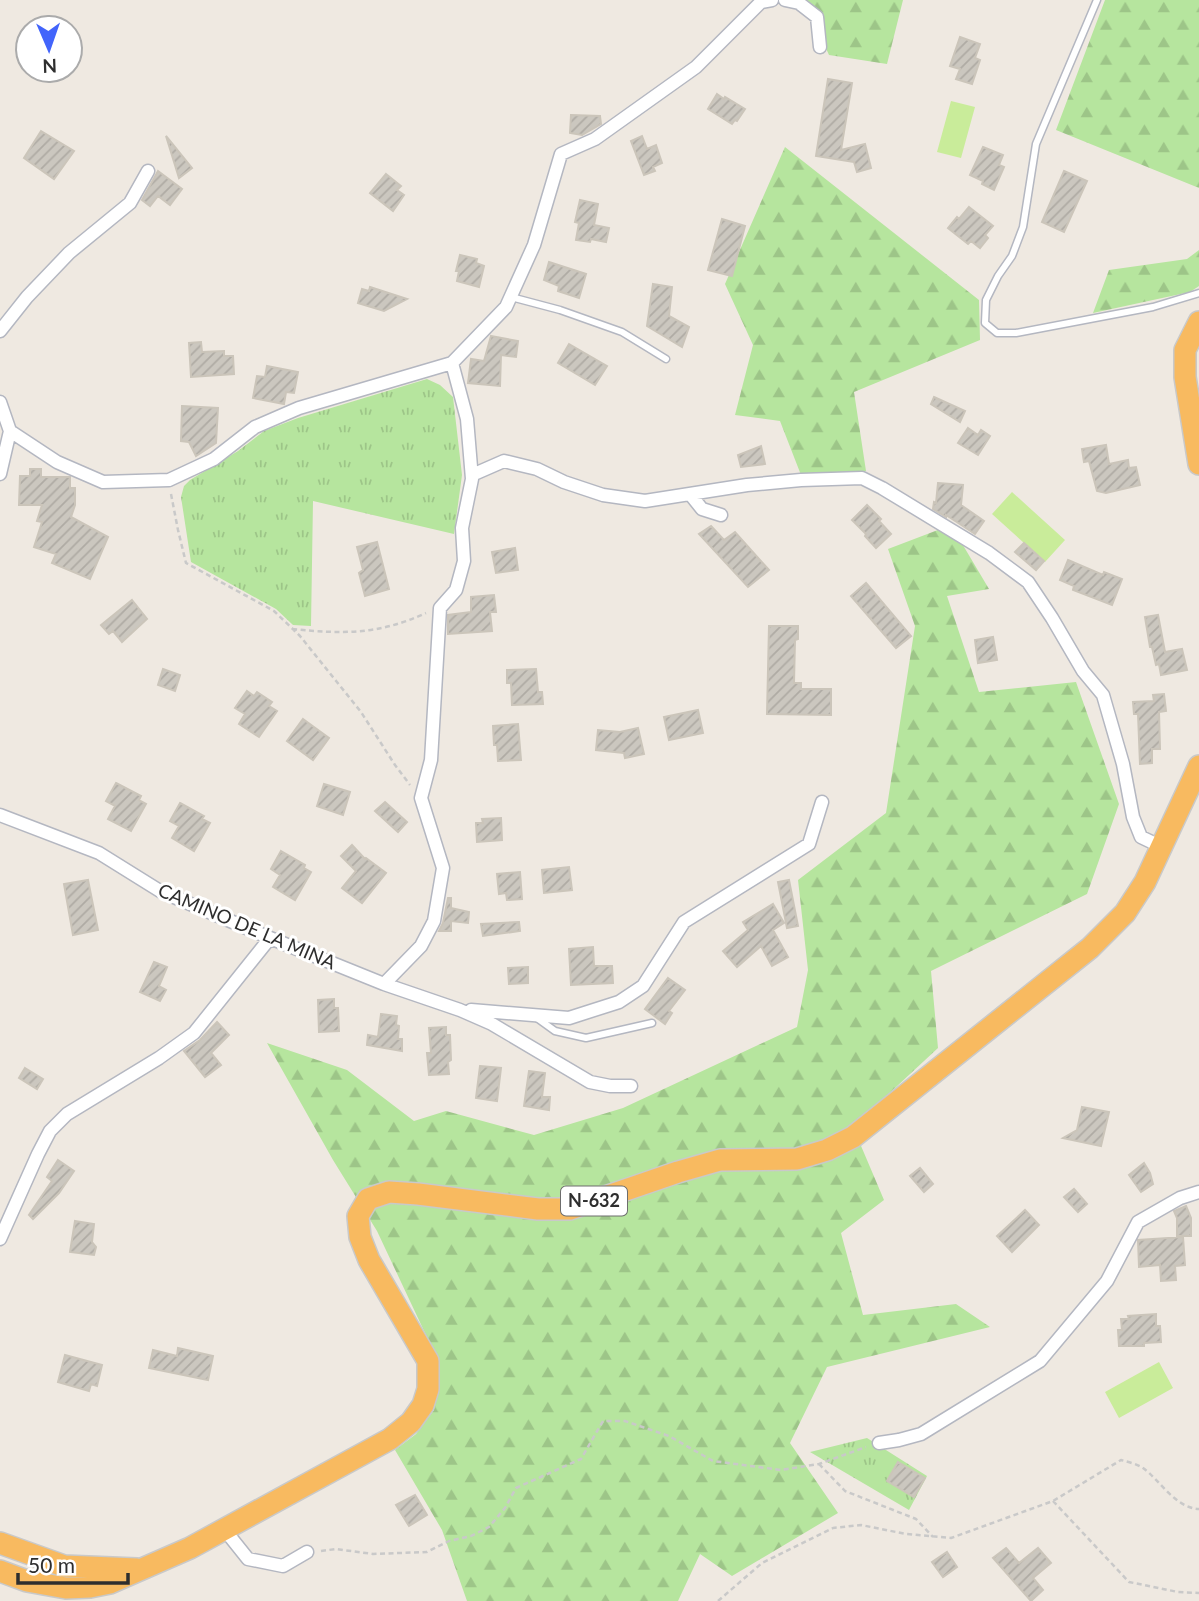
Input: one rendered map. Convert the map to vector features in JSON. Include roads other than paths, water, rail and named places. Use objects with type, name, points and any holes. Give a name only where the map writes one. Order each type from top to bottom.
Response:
[{"type":"highway","points":[[1199,322],[1185,350],[1185,377],[1199,464]]},
{"type":"highway","name":"N-632","points":[[0,1571],[27,1581],[66,1588],[110,1583],[190,1548],[390,1439],[411,1422],[423,1405],[428,1388],[428,1361],[369,1260],[360,1237],[358,1216],[368,1199],[390,1192],[538,1209],[570,1209],[720,1160],[797,1159],[827,1150],[853,1138],[1090,948],[1125,913],[1145,882],[1199,766]]},
{"type":"highway","name":"N-632","points":[[0,1543],[64,1566],[139,1569]]},
{"type":"highway","points":[[0,1556],[64,1566]]},
{"type":"highway","points":[[0,1586],[27,1581]]},
{"type":"street","points":[[10,431],[57,462],[103,482],[169,480],[214,459],[255,427],[299,408],[452,363],[506,307],[534,245],[561,154],[595,139],[696,67],[761,2],[772,0]]},
{"type":"street","points":[[785,0],[799,3],[817,17],[820,47]]},
{"type":"street","points":[[0,331],[27,297],[69,253],[130,203],[149,171]]},
{"type":"street","points":[[384,984],[421,946],[434,921],[443,868],[421,798],[431,760],[440,608],[456,590],[464,561],[463,528],[472,475],[467,419],[452,363]]},
{"type":"street","points":[[0,402],[10,431],[0,474]]},
{"type":"street","points":[[472,475],[505,461],[537,469],[564,482],[603,495],[645,501],[747,485],[801,480],[862,478],[883,488],[989,553],[1028,582],[1083,671],[1102,695],[1123,764],[1133,817],[1141,837],[1161,847]]},
{"type":"street","points":[[691,494],[702,509],[721,515]]},
{"type":"street","points":[[460,1010],[569,1018],[619,1002],[643,986],[684,922],[809,844],[822,802]]},
{"type":"street","name":"CAMINO DE LA MINA","points":[[0,815],[99,853],[160,891],[270,938],[384,984],[460,1010]]},
{"type":"street","points":[[0,1238],[50,1131],[67,1114],[159,1058],[194,1033],[270,938]]},
{"type":"street","points":[[460,1010],[492,1024],[590,1082],[610,1087],[631,1086]]},
{"type":"street","points":[[879,1443],[921,1434],[1040,1361],[1107,1281],[1138,1222],[1180,1198],[1199,1192]]},
{"type":"street","points":[[224,1529],[248,1559],[283,1566],[307,1552]]},
{"type":"lane","points":[[1097,0],[1037,144],[1023,227],[1012,256],[986,300],[985,323],[997,333],[1016,333],[1153,307],[1199,293]]},
{"type":"lane","points":[[511,297],[560,310],[622,332],[666,359]]},
{"type":"lane","points":[[532,1015],[555,1031],[586,1038],[652,1023]]}]
